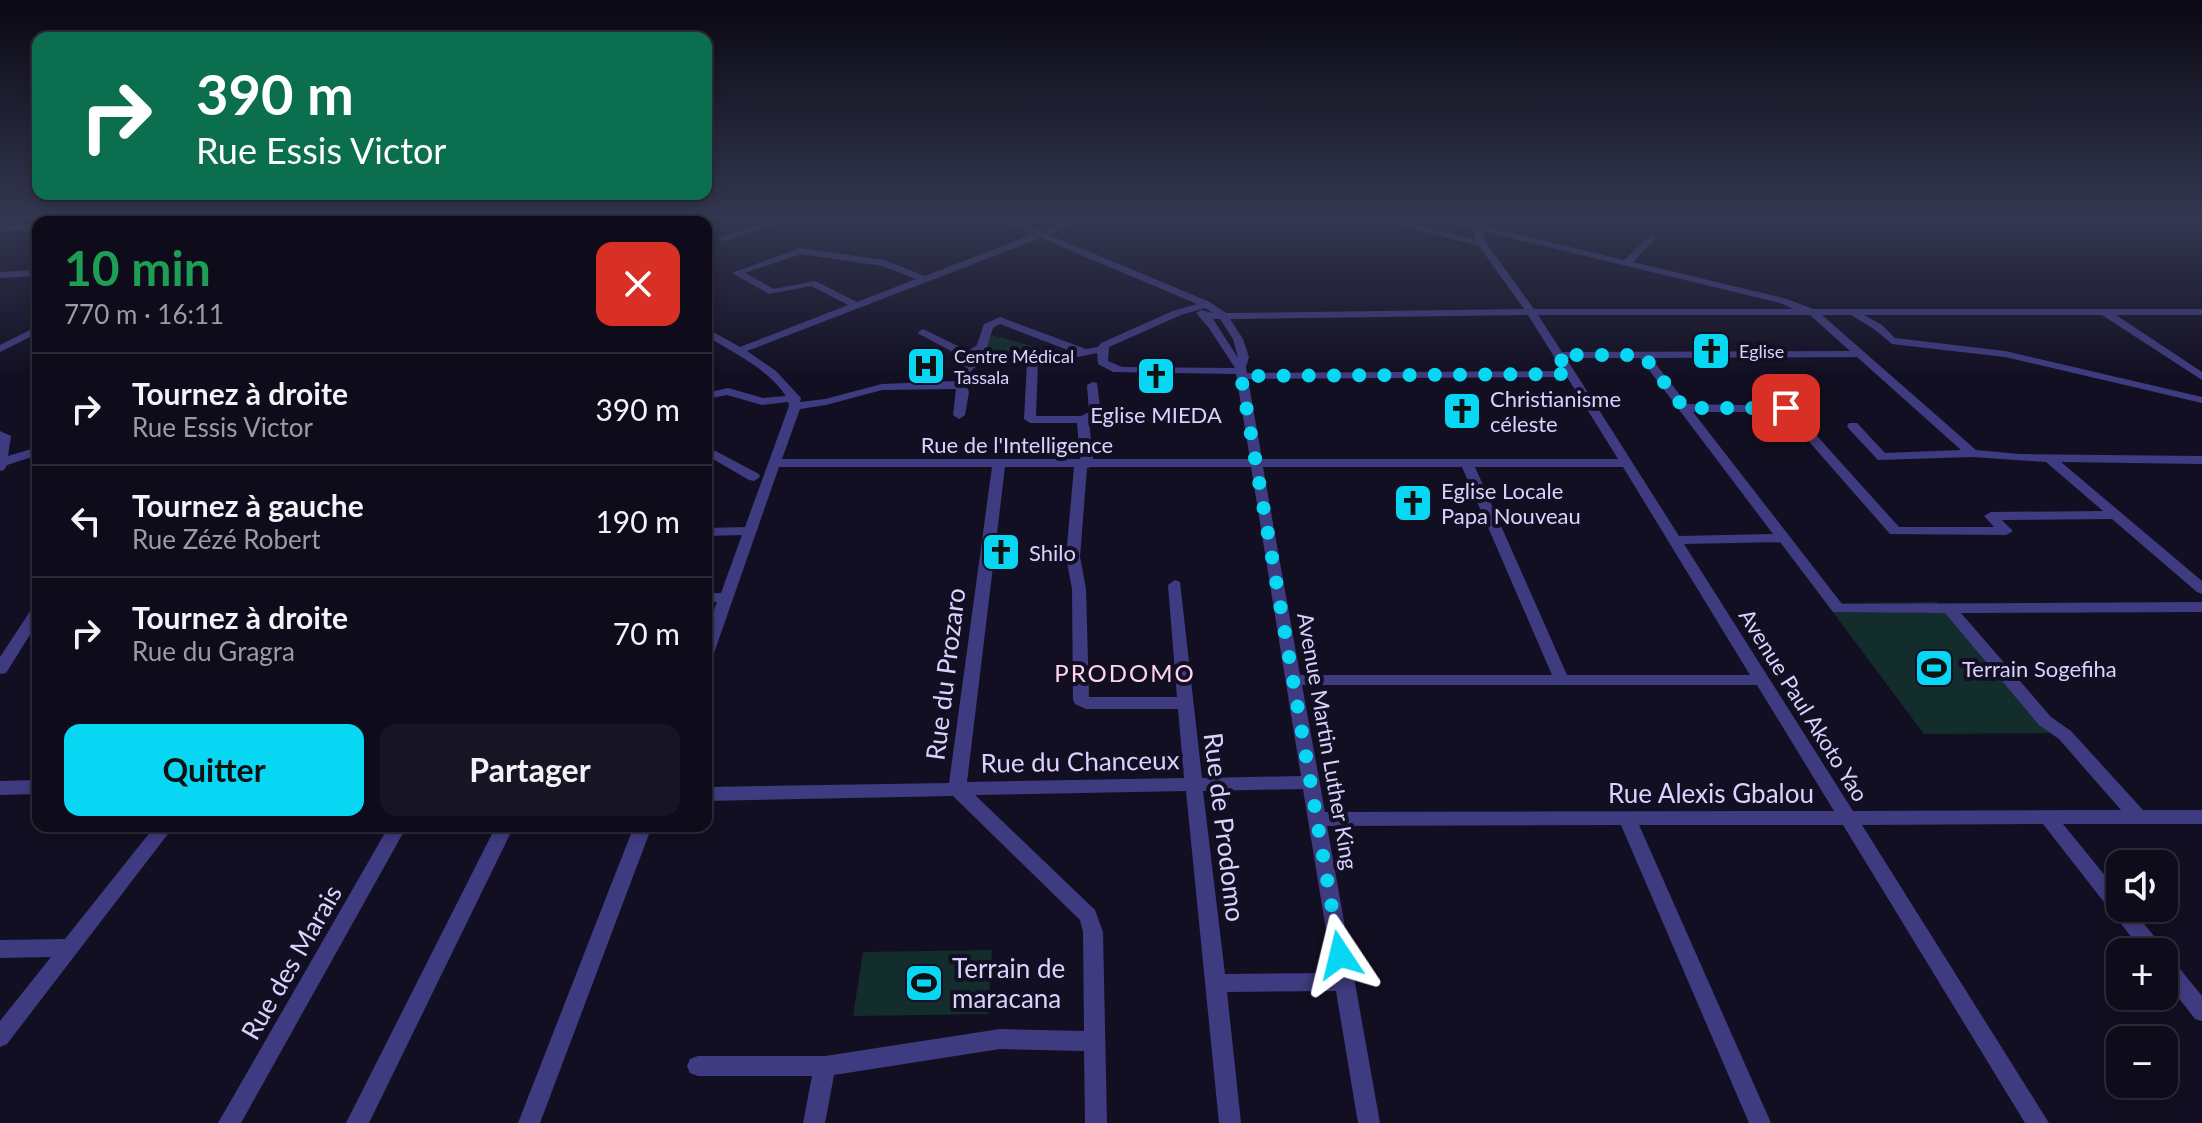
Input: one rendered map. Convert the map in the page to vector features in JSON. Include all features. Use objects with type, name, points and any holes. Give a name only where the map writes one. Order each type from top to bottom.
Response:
[{"type":"street","points":[[742,271],[737,273],[773,292],[812,283],[855,305]]},
{"type":"street","points":[[906,271],[925,279]]},
{"type":"street","points":[[738,351],[945,271]]},
{"type":"street","points":[[1129,271],[1205,310]]},
{"type":"street","name":"Avenue Paul Akoto Yao","points":[[1502,271],[1627,463],[2038,1123]]},
{"type":"street","points":[[1661,271],[1783,301],[1814,313],[1972,453]]},
{"type":"street","points":[[0,275],[32,273]]},
{"type":"street","points":[[1149,280],[1192,307],[1222,314],[2202,312]]},
{"type":"street","points":[[959,415],[963,392],[960,385],[970,365],[1102,349],[1192,307]]},
{"type":"street","name":"Avenue Martin Luther King","points":[[1205,310],[1241,372]]},
{"type":"street","points":[[2105,312],[2202,377]]},
{"type":"street","points":[[1852,313],[1866,318],[1892,341],[2005,354],[2202,400]]},
{"type":"street","name":"Avenue Martin Luther King","points":[[1222,314],[1244,357],[1241,372],[1369,1123]]},
{"type":"street","points":[[970,355],[982,347],[988,326],[1000,320],[1084,352]]},
{"type":"street","points":[[0,349],[32,332]]},
{"type":"street","points":[[923,332],[981,362]]},
{"type":"street","points":[[712,335],[781,380],[795,402],[777,463],[712,636]]},
{"type":"street","points":[[0,340],[32,342]]},
{"type":"street","points":[[1102,349],[1102,362],[1113,369],[1570,374]]},
{"type":"street","points":[[1558,355],[1859,354]]},
{"type":"street","points":[[1643,355],[1838,609],[2202,607]]},
{"type":"street","points":[[1033,359],[1030,419],[1083,420],[1095,414],[1093,385]]},
{"type":"street","points":[[712,395],[728,391],[762,402],[826,402],[882,387],[960,385]]},
{"type":"street","points":[[1684,408],[1786,408],[1895,531],[2006,531],[1991,516],[2117,515]]},
{"type":"street","points":[[1083,420],[1084,464],[1073,557],[1079,589],[1081,700],[1086,703],[1183,703]]},
{"type":"street","points":[[1853,426],[1882,457],[1972,453],[2050,459],[2202,460]]},
{"type":"street","points":[[2,436],[1,465],[32,453]]},
{"type":"street","points":[[712,453],[754,477]]},
{"type":"street","points":[[2050,459],[2202,589]]},
{"type":"street","name":"Rue de l'Intelligence","points":[[777,463],[1627,463]]},
{"type":"street","name":"Rue du Prozaro","points":[[999,464],[957,789],[1088,916],[1093,932],[1096,1123]]},
{"type":"street","points":[[1467,464],[1562,680]]},
{"type":"street","points":[[712,532],[750,531]]},
{"type":"street","points":[[1673,540],[1785,538]]},
{"type":"street","name":"Rue de Prodomo","points":[[1175,585],[1183,703],[1218,983],[1230,1123]]},
{"type":"street","points":[[712,598],[726,597]]},
{"type":"street","points":[[1949,608],[2045,721],[2065,735],[2138,817]]},
{"type":"street","points":[[0,669],[32,619]]},
{"type":"street","points":[[1293,680],[1763,680]]},
{"type":"street","name":"Rue du Chanceux","points":[[712,794],[1311,782]]},
{"type":"street","points":[[0,788],[32,787]]},
{"type":"street","name":"Rue Alexis Gbalou","points":[[1317,819],[2202,817]]},
{"type":"street","points":[[2048,818],[2144,938]]},
{"type":"street","points":[[1627,819],[1760,1123]]},
{"type":"street","points":[[0,1037],[160,832]]},
{"type":"street","name":"Rue des Marais","points":[[229,1123],[395,832]]},
{"type":"street","points":[[357,1123],[502,832]]},
{"type":"street","points":[[529,1123],[641,832]]},
{"type":"street","points":[[0,949],[69,948]]},
{"type":"street","points":[[1218,983],[1345,982]]},
{"type":"street","points":[[2178,982],[2202,1012]]},
{"type":"street","points":[[698,1066],[825,1066],[1000,1039],[1095,1041]]},
{"type":"street","points":[[814,1123],[825,1066]]},
{"type":"green space","points":[[992,335],[1063,355],[977,361]]},
{"type":"green space","name":"Terrain Sogefiha","points":[[1937,602],[2050,733],[1924,734],[1826,603]]},
{"type":"green space","name":"Terrain de maracana","points":[[992,950],[988,1014],[853,1016],[863,952]]},
{"type":"place","name":"Eglise","points":[[1711,351]]},
{"type":"place","name":"Centre Médical Tassala","points":[[926,366]]},
{"type":"place","name":"Eglise MIEDA","points":[[1156,376]]},
{"type":"place","name":"Christianisme céleste","points":[[1462,411]]},
{"type":"place","name":"Eglise Locale Papa Nouveau","points":[[1413,503]]},
{"type":"place","name":"Shilo","points":[[1001,552]]},
{"type":"place","name":"Terrain Sogefiha","points":[[1934,668]]},
{"type":"place","name":"Terrain de maracana","points":[[924,983]]},
{"type":"district","name":"PRODOMO","points":[[1125,672]]},
{"type":"route","points":[[1340,955],[1241,376],[1570,374],[1558,355],[1643,355],[1684,408],[1786,408]]}]
